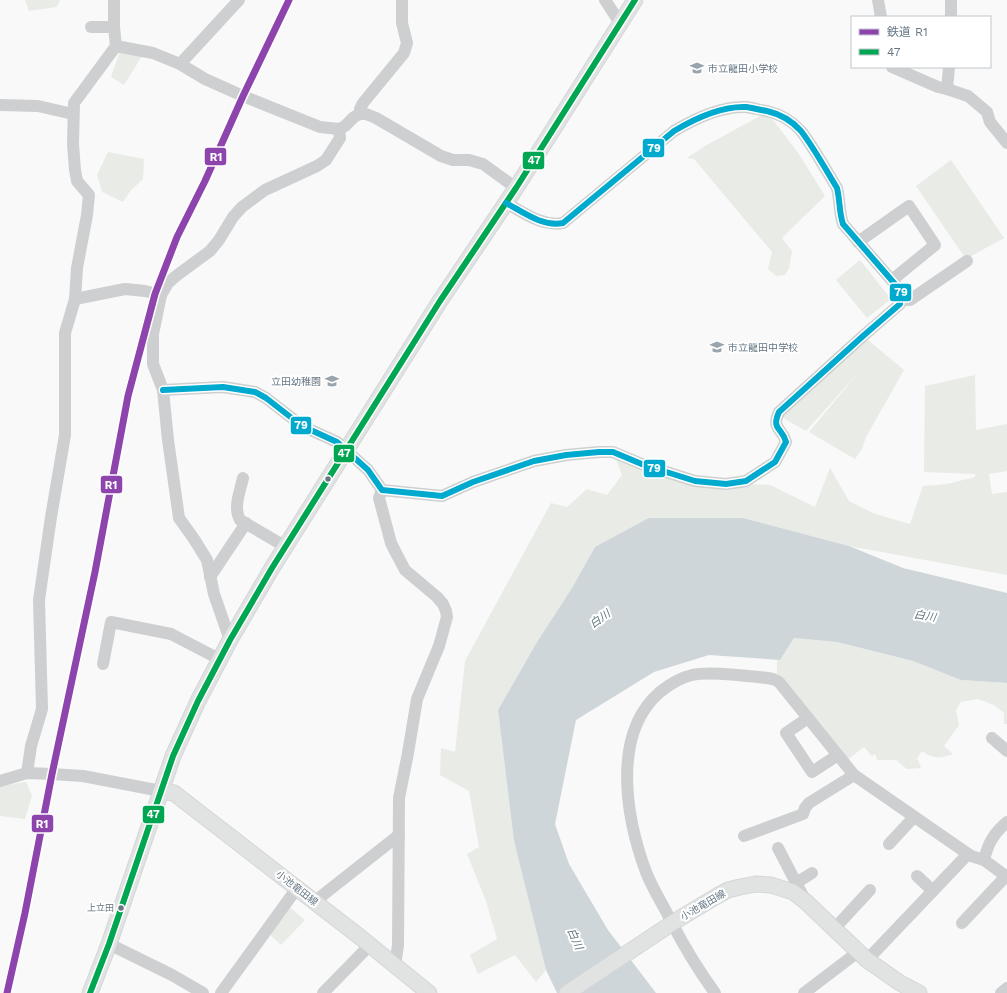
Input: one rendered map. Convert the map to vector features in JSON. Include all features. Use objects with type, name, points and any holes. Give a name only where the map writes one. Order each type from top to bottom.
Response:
[{"type":"main road","points":[[90,993],[109,944],[179,742],[219,659],[286,548],[440,301],[516,188],[635,0]]},
{"type":"main road","name":"小池竜田線","points":[[161,791],[174,793],[370,945],[429,993]]},
{"type":"main road","name":"小池竜田線","points":[[567,993],[673,923],[717,896],[728,890],[756,884],[771,885],[793,892],[805,901],[862,956],[900,983],[919,993]]},
{"type":"street","points":[[27,773],[31,746],[42,709],[39,600],[65,435],[65,333],[75,300],[77,268],[87,215],[89,195],[77,181],[75,170],[74,103],[116,46],[114,0]]},
{"type":"street","points":[[180,64],[239,0]]},
{"type":"street","points":[[360,114],[360,109],[363,103],[404,53],[407,43],[402,23],[402,0]]},
{"type":"street","points":[[605,0],[620,23]]},
{"type":"street","points":[[878,0],[881,16]]},
{"type":"street","points":[[951,0],[951,16]]},
{"type":"street","points":[[91,27],[114,27]]},
{"type":"street","points":[[116,46],[153,53],[180,64],[205,79],[242,96],[320,127],[339,129],[345,126],[354,117],[360,114],[366,114],[376,118],[441,156],[453,160],[469,160],[483,164],[516,188]]},
{"type":"street","points":[[894,68],[938,87],[968,96],[987,112],[990,122],[1007,143]]},
{"type":"street","points":[[948,68],[948,89]]},
{"type":"street","points":[[0,104],[38,106],[73,114]]},
{"type":"street","points":[[163,390],[223,387],[255,392],[266,398],[302,426],[337,442],[348,450],[368,470],[382,490],[442,496],[473,482],[534,461],[566,455],[599,452],[613,452],[644,465],[695,481],[726,484],[746,481],[775,462],[786,442],[784,435],[776,426],[779,412],[862,336],[900,304],[901,291],[843,224],[840,216],[840,197],[837,188],[800,131],[789,120],[776,113],[746,107],[711,113],[691,121],[674,131],[563,223],[550,224],[541,222],[506,203]]},
{"type":"street","points":[[230,640],[214,594],[207,560],[179,518],[168,440],[163,390],[154,364],[152,334],[161,295],[168,283],[210,251],[219,240],[233,217],[242,207],[265,190],[317,166],[326,160],[340,138],[339,129]]},
{"type":"street","points":[[858,242],[909,206],[935,245],[892,280]]},
{"type":"street","points":[[901,300],[910,300],[967,262]]},
{"type":"street","points":[[75,300],[124,289],[145,291],[161,295]]},
{"type":"street","points":[[242,478],[236,513],[240,520],[286,548]]},
{"type":"street","points":[[382,490],[379,498],[391,543],[396,553],[405,570],[437,597],[443,604],[447,617],[439,646],[417,699],[399,798],[398,945],[395,965]]},
{"type":"street","points":[[210,577],[246,523]]},
{"type":"street","points":[[103,664],[111,622],[171,634],[219,659]]},
{"type":"street","points":[[715,993],[701,974],[686,949],[646,872],[636,838],[629,801],[627,770],[629,751],[635,726],[642,713],[657,694],[676,680],[698,674],[721,674],[774,679],[779,682],[854,775],[968,854],[984,860],[1006,876],[962,923]]},
{"type":"street","points":[[808,718],[786,733],[812,772],[838,755]]},
{"type":"street","points":[[992,738],[1007,751]]},
{"type":"street","points":[[0,782],[27,773],[82,776],[161,791]]},
{"type":"street","points":[[744,836],[803,814],[805,808],[810,803],[854,775]]},
{"type":"street","points":[[889,844],[914,817]]},
{"type":"street","points":[[984,860],[992,837],[1007,822]]},
{"type":"street","points":[[314,902],[399,835]]},
{"type":"street","points":[[778,848],[805,901]]},
{"type":"street","points":[[804,993],[862,956],[933,891],[968,854]]},
{"type":"street","points":[[796,883],[812,873]]},
{"type":"street","points":[[917,876],[933,891]]},
{"type":"street","points":[[221,993],[297,888]]},
{"type":"street","points":[[834,929],[870,890]]},
{"type":"street","points":[[109,944],[172,975],[203,993]]},
{"type":"street","points":[[323,993],[370,945]]},
{"type":"street","points":[[1001,993],[1007,988]]},
{"type":"shaded area","points":[[25,0],[60,0],[57,7],[29,11]]},
{"type":"shaded area","points":[[120,51],[142,56],[124,85],[111,77]]},
{"type":"shaded area","points":[[767,112],[799,154],[825,196],[782,238],[792,251],[789,268],[785,275],[776,276],[768,269],[772,252],[694,159],[687,158],[705,146]]},
{"type":"shaded area","points":[[108,152],[144,159],[143,179],[131,190],[123,202],[102,192],[97,175]]},
{"type":"shaded area","points":[[951,160],[1004,238],[966,259],[916,186]]},
{"type":"shaded area","points":[[860,260],[891,299],[867,318],[836,280]]},
{"type":"shaded area","points":[[863,336],[904,370],[866,437],[862,449],[855,459],[809,432],[859,372],[806,431],[778,415]]},
{"type":"shaded area","points":[[975,375],[976,430],[1007,424],[1007,471],[989,474],[992,494],[1007,492],[1007,575],[849,546],[743,518],[595,547],[572,588],[537,642],[498,710],[514,841],[546,970],[536,982],[515,955],[478,974],[470,955],[497,939],[486,901],[467,854],[479,847],[469,791],[440,775],[441,748],[455,752],[465,661],[551,503],[567,507],[587,489],[607,495],[622,475],[613,452],[695,481],[770,485],[815,507],[830,468],[849,501],[875,514],[910,524],[923,486],[947,484],[975,477],[975,474],[924,472],[925,386]]},
{"type":"shaded area","points":[[794,638],[837,642],[913,661],[961,680],[1007,683],[1007,724],[1004,724],[1004,713],[994,705],[978,699],[961,702],[956,710],[959,725],[944,746],[953,754],[944,757],[937,757],[930,756],[922,751],[917,758],[921,768],[907,769],[896,760],[877,760],[875,754],[872,756],[864,747],[846,761],[777,675],[777,660],[780,660]]},
{"type":"shaded area","points":[[26,782],[32,796],[25,819],[0,816],[0,786]]},
{"type":"shaded area","points":[[288,906],[305,920],[281,945],[267,932]]},
{"type":"water","name":"白川","points":[[649,518],[743,518],[849,546],[903,568],[1007,593],[1007,683],[961,680],[913,661],[837,642],[794,638],[780,660],[709,655],[654,672],[576,720],[555,824],[569,864],[608,930],[656,993],[557,993],[546,970],[514,841],[498,710],[537,642],[572,588],[595,547]]},
{"type":"rail line","name":"R1","points":[[7,993],[25,913],[52,774],[95,572],[128,396],[155,294],[177,237],[205,181],[243,96],[289,0]]},
{"type":"transit line","name":"47","points":[[90,993],[109,944],[173,756],[198,701],[230,640],[272,568],[440,301],[516,188],[635,0]]},
{"type":"transit line","name":"79","points":[[163,390],[223,387],[255,392],[266,398],[302,426],[337,442],[368,470],[382,490],[442,496],[473,482],[534,461],[566,455],[599,452],[613,452],[644,465],[695,481],[726,484],[746,481],[775,462],[786,442],[776,422],[779,412],[900,304],[901,291],[843,224],[837,188],[806,138],[801,131],[786,118],[767,111],[737,107],[708,114],[682,126],[563,223],[555,224],[540,221],[506,203]]},
{"type":"place","name":"市立龍田小学校","points":[[697,68]]},
{"type":"place","name":"市立龍田中学校","points":[[717,347]]},
{"type":"place","name":"立田幼稚園","points":[[332,381]]},
{"type":"place","name":"上立田","points":[[121,908]]}]
